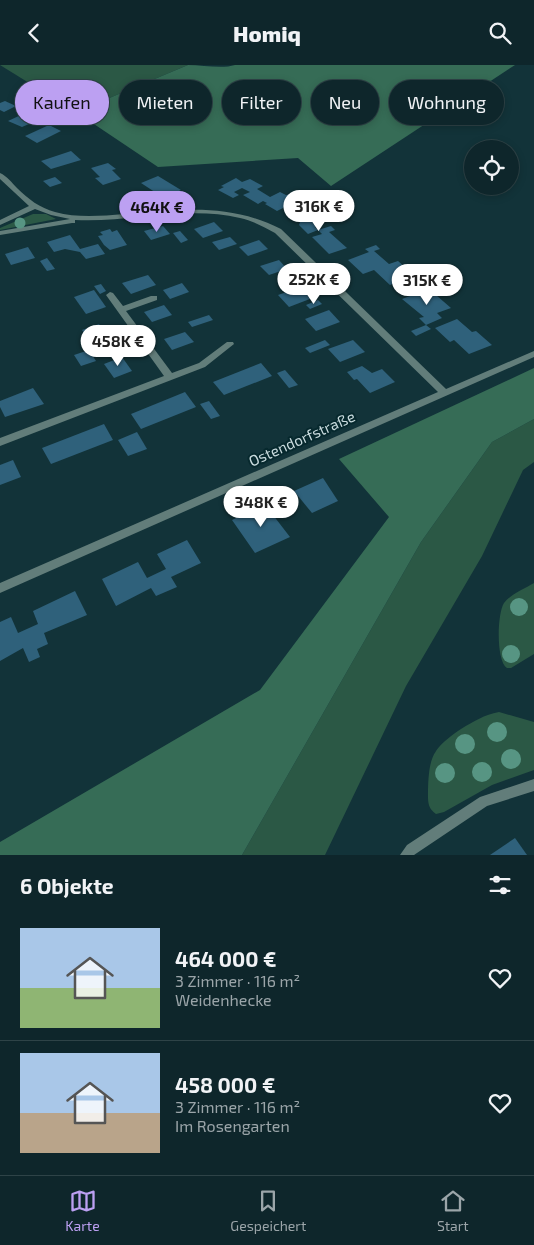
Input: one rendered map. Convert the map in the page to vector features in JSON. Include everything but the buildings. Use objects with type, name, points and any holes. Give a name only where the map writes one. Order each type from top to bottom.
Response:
[{"type":"street","points":[[0,175],[35,206],[81,220]]},
{"type":"street","points":[[0,223],[35,206]]},
{"type":"street","points":[[0,233],[27,227],[81,220],[215,212],[251,217],[278,231],[444,393]]},
{"type":"street","points":[[110,295],[170,377]]},
{"type":"street","points":[[121,310],[154,298]]},
{"type":"street","points":[[0,442],[202,365],[230,344]]},
{"type":"street","name":"Ostendorfstraße","points":[[0,588],[534,354]]},
{"type":"lane","points":[[406,855],[425,839],[484,801],[534,785]]},
{"type":"green space","points":[[0,65],[188,65],[152,80],[119,80],[119,94],[109,98],[109,80],[24,80]]},
{"type":"green space","points":[[188,65],[218,67],[235,65],[515,65],[492,80],[389,80],[389,125],[424,125],[331,186],[298,158],[158,167],[95,125],[109,125],[109,98],[119,94],[119,125],[212,125],[212,80],[152,80]]},
{"type":"green space","points":[[33,214],[46,214],[56,219],[0,230],[0,228]]},
{"type":"green space","points":[[534,368],[534,419],[492,442],[421,542],[242,855],[0,855],[0,842],[260,690],[389,517],[339,459]]},
{"type":"green space","points":[[534,419],[534,462],[523,470],[482,556],[406,686],[325,855],[242,855],[421,542],[492,442]]},
{"type":"green space","points":[[534,583],[534,654],[511,668],[507,668],[503,664],[499,647],[499,627],[502,609],[504,603],[510,597]]},
{"type":"green space","points":[[499,712],[534,722],[534,770],[492,785],[444,812],[436,814],[430,806],[428,797],[431,761],[434,754],[444,742],[461,729],[479,719]]}]
